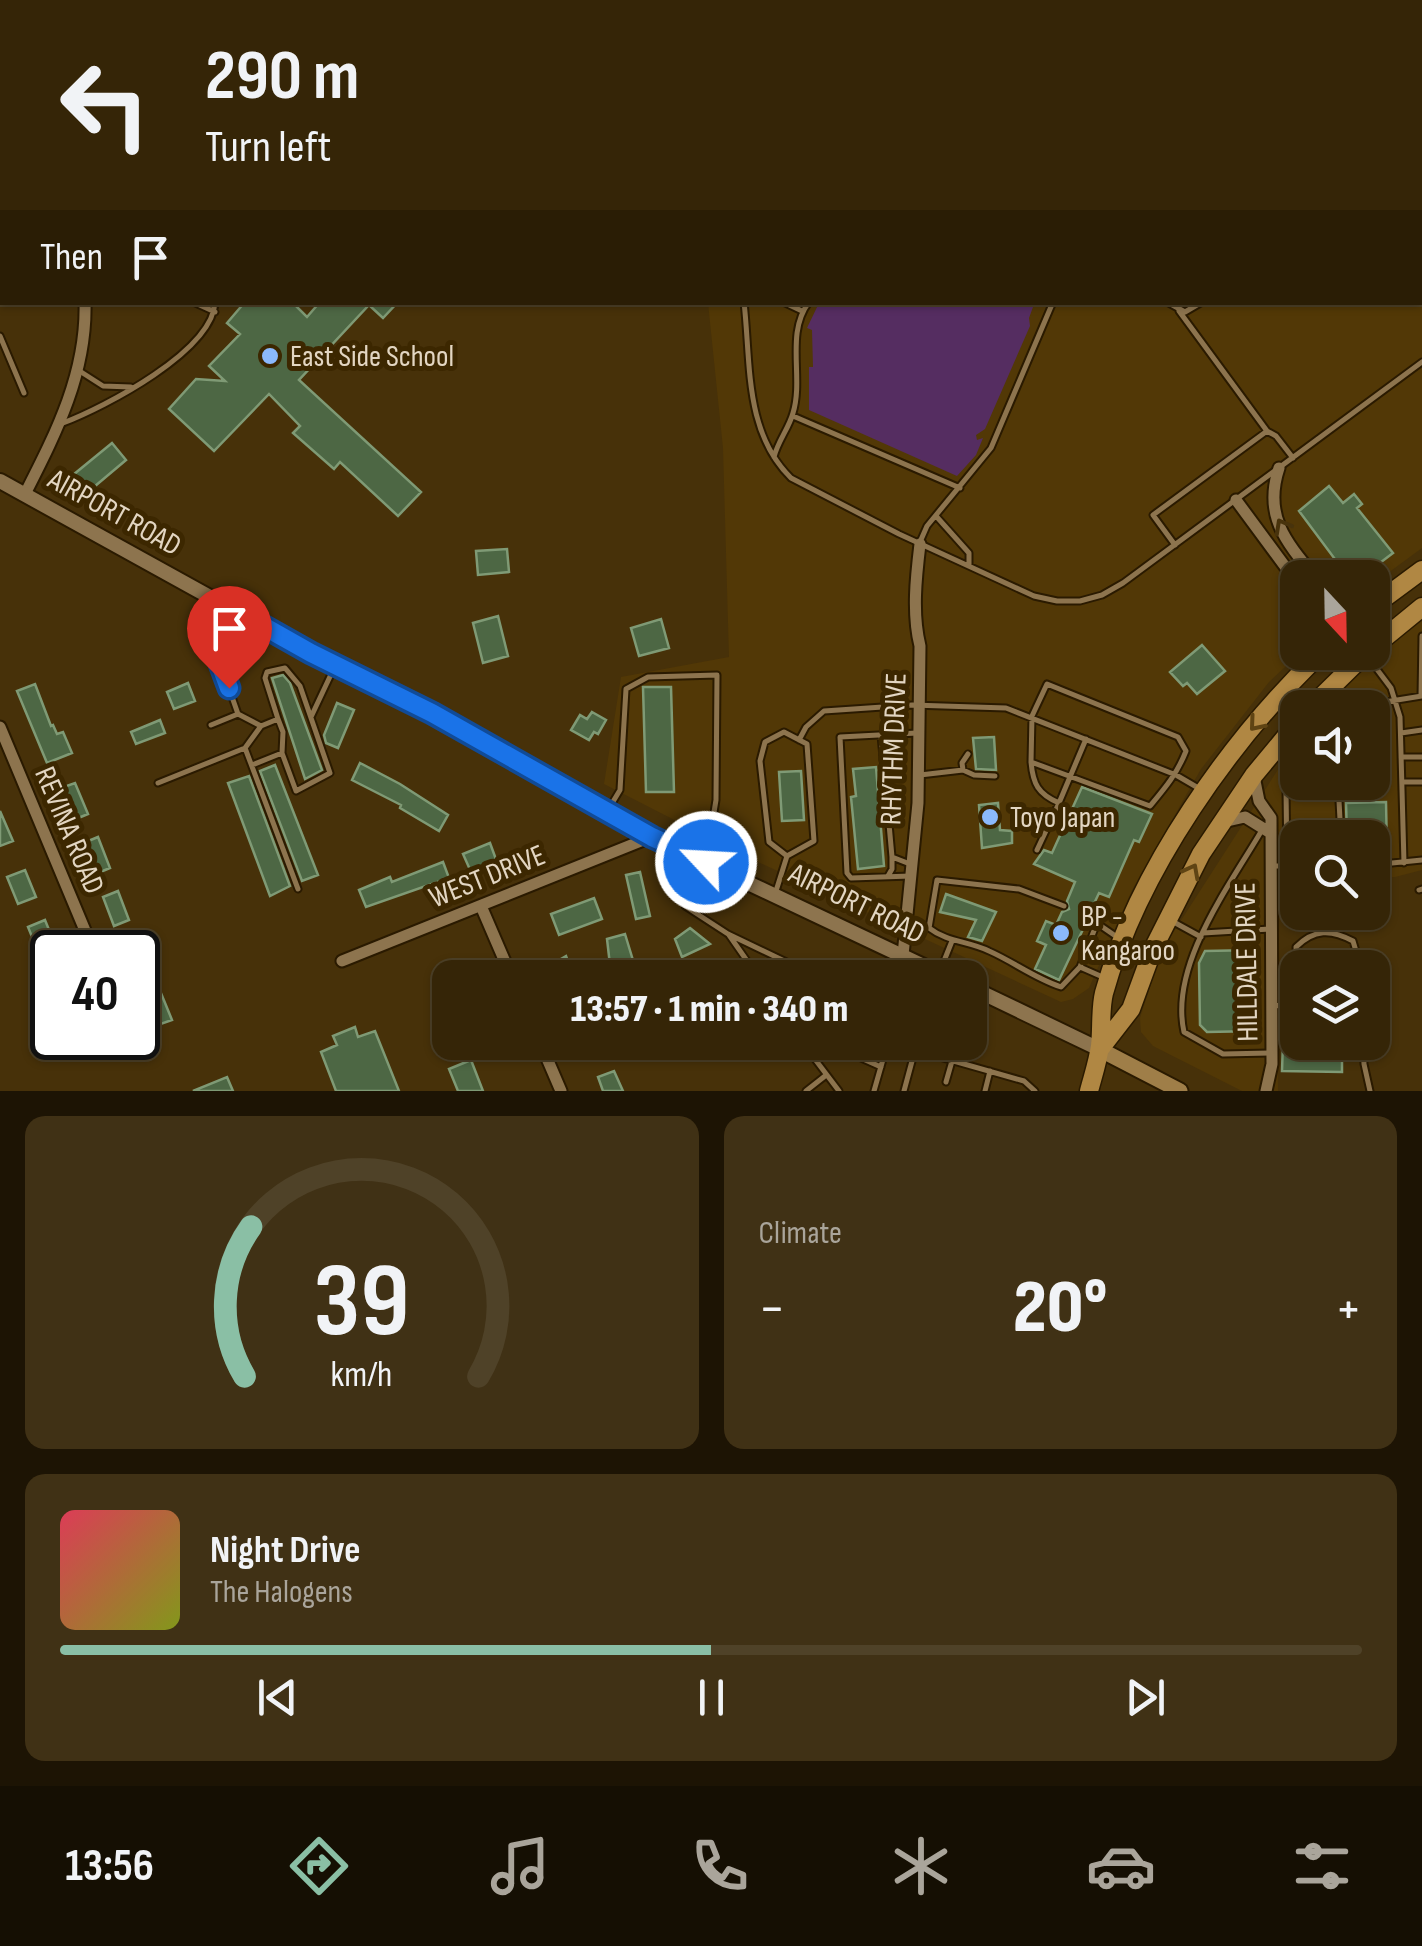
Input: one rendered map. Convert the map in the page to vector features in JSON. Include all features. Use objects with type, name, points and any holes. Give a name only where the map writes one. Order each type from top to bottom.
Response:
[{"type":"main road","points":[[1390,594],[1422,570]]},
{"type":"main road","points":[[1390,633],[1422,607]]},
{"type":"main road","points":[[1089,1091],[1099,1049],[1103,995],[1162,860],[1205,790],[1262,716],[1305,670]]},
{"type":"main road","points":[[1328,690],[1349,670]]},
{"type":"main road","points":[[1099,1049],[1131,1010],[1167,918],[1221,823],[1280,744]]},
{"type":"main road","points":[[1099,1049],[1180,1091]]},
{"type":"street","points":[[25,494],[59,424],[78,370],[86,329],[84,305]]},
{"type":"street","points":[[1278,468],[1272,489],[1274,514],[1304,560]]},
{"type":"street","name":"AIRPORT ROAD","points":[[0,481],[336,665],[432,713],[652,837],[911,960]]},
{"type":"street","points":[[1236,500],[1280,560]]},
{"type":"street","name":"RHYTHM DRIVE","points":[[907,958],[920,774],[916,576],[920,544]]},
{"type":"street","name":"REVINA ROAD","points":[[0,727],[85,930]]},
{"type":"street","name":"HILLDALE DRIVE","points":[[1254,775],[1254,789],[1270,818],[1266,830],[1270,866],[1272,1052],[1266,1091]]},
{"type":"street","points":[[1221,823],[1245,817],[1266,830]]},
{"type":"street","name":"WEST DRIVE","points":[[342,961],[652,837]]},
{"type":"street","points":[[480,906],[504,960]]},
{"type":"street","points":[[987,996],[1099,1049]]},
{"type":"street","points":[[548,1060],[561,1091]]},
{"type":"lane","points":[[200,305],[215,312]]},
{"type":"lane","points":[[59,424],[83,416],[166,370],[213,321],[215,305]]},
{"type":"lane","points":[[744,305],[756,425],[773,459],[791,478],[969,568],[1034,596],[1057,601],[1080,601],[1123,583],[1422,362]]},
{"type":"lane","points":[[789,305],[802,311]]},
{"type":"lane","points":[[773,459],[793,416],[797,332],[806,305]]},
{"type":"lane","points":[[920,544],[927,526],[991,448],[1052,305]]},
{"type":"lane","points":[[1171,305],[1293,458]]},
{"type":"lane","points":[[1179,311],[1188,312],[1198,305]]},
{"type":"lane","points":[[0,336],[24,393]]},
{"type":"lane","points":[[78,370],[102,386],[132,387]]},
{"type":"lane","points":[[793,416],[960,488]]},
{"type":"lane","points":[[1175,545],[1153,515],[1267,430]]},
{"type":"lane","points":[[936,516],[969,554],[969,568]]},
{"type":"lane","points":[[224,604],[210,637],[238,714],[261,726]]},
{"type":"lane","points":[[1390,700],[1421,696],[1421,636]]},
{"type":"lane","points":[[310,718],[336,665]]},
{"type":"lane","points":[[285,668],[300,686],[330,773],[296,791],[282,754],[278,719],[265,678],[267,672],[285,668]]},
{"type":"lane","points":[[1377,670],[1396,699],[1402,757],[1404,863]]},
{"type":"lane","points":[[607,812],[620,790],[626,690],[648,677],[716,675],[716,800],[686,906],[728,934],[782,960]]},
{"type":"lane","points":[[1031,762],[1150,806],[1176,775],[1186,751],[1178,737],[1047,684],[1032,716],[1031,762],[1032,781],[1044,797],[1059,803]]},
{"type":"lane","points":[[799,740],[806,727],[824,711],[912,704],[1006,708],[1205,790]]},
{"type":"lane","points":[[211,725],[238,714]]},
{"type":"lane","points":[[158,782],[245,748],[261,726],[278,719]]},
{"type":"lane","points":[[1400,734],[1422,730]]},
{"type":"lane","points":[[774,894],[787,856],[814,840],[807,744],[784,732],[765,742],[760,761],[769,842],[787,856]]},
{"type":"lane","points":[[913,871],[851,878],[847,873],[840,737],[920,732]]},
{"type":"lane","points":[[881,735],[892,857],[888,876]]},
{"type":"lane","points":[[1037,850],[1086,739]]},
{"type":"lane","points":[[245,748],[298,889]]},
{"type":"lane","points":[[251,766],[282,754]]},
{"type":"lane","points":[[964,770],[962,763],[968,754]]},
{"type":"lane","points":[[1402,757],[1422,757]]},
{"type":"lane","points":[[920,774],[964,770],[974,775],[995,776]]},
{"type":"lane","points":[[1402,782],[1422,779]]},
{"type":"lane","points":[[1266,830],[1202,935],[1181,993],[1184,1032],[1223,1054],[1272,1052]]},
{"type":"lane","points":[[892,857],[913,871]]},
{"type":"lane","points":[[1390,863],[1422,860]]},
{"type":"lane","points":[[1270,866],[1280,866]]},
{"type":"lane","points":[[1064,906],[1019,889],[937,880],[929,928],[952,941],[987,950],[1016,968],[1061,987],[1080,967],[1095,928],[1089,916]]},
{"type":"lane","points":[[1167,918],[1202,935],[1270,929]]},
{"type":"lane","points":[[1095,928],[1101,926],[1124,941]]},
{"type":"lane","points":[[1296,950],[1307,936],[1322,932],[1339,933],[1353,941],[1356,950]]},
{"type":"lane","points":[[728,934],[746,960]]},
{"type":"lane","points":[[948,960],[952,941]]},
{"type":"lane","points":[[1080,967],[1109,980]]},
{"type":"lane","points":[[1271,1008],[1280,1006]]},
{"type":"lane","points":[[814,1060],[839,1091]]},
{"type":"lane","points":[[865,1060],[881,1067]]},
{"type":"lane","points":[[874,1091],[883,1060]]},
{"type":"lane","points":[[904,1091],[912,1060]]},
{"type":"lane","points":[[946,1082],[952,1060],[1024,1081],[1035,1091]]},
{"type":"lane","points":[[1364,1060],[1370,1091]]},
{"type":"lane","points":[[985,1091],[990,1071]]},
{"type":"lane","points":[[806,1091],[825,1076]]},
{"type":"shaded area","points":[[708,305],[1422,305],[1422,548],[1390,572],[1390,560],[1280,560],[1282,670],[1201,769],[1132,890],[1089,988],[1073,999],[1061,1002],[987,968],[987,960],[970,960],[743,855],[604,784],[621,677],[729,657],[723,448]]},
{"type":"shaded area","points":[[818,305],[1033,307],[1030,326],[985,429],[976,435],[977,440],[983,438],[976,455],[957,476],[809,410],[809,367],[813,367],[812,330],[807,328]]},
{"type":"shaded area","points":[[1422,621],[1422,870],[1390,877],[1390,820],[1280,820],[1280,880],[1276,880],[1278,1091],[1242,1091],[1153,1046],[1141,1032],[1140,1018],[1162,950],[1280,766],[1280,800],[1390,800],[1390,690],[1342,690],[1363,670],[1390,670],[1390,646]]},
{"type":"building","points":[[242,305],[295,305],[307,317],[317,305],[369,305],[299,380],[421,492],[398,516],[340,462],[334,469],[293,433],[300,426],[269,394],[214,451],[169,409],[196,379],[225,381],[209,366],[240,334],[227,323]]},
{"type":"building","points":[[369,305],[395,305],[383,318]]},
{"type":"building","points":[[112,443],[126,460],[88,492],[73,475]]},
{"type":"building","points":[[1329,486],[1343,503],[1354,494],[1362,504],[1357,508],[1393,553],[1384,560],[1336,560],[1299,511]]},
{"type":"building","points":[[507,549],[509,572],[478,575],[476,551]]},
{"type":"building","points":[[498,616],[508,656],[483,663],[473,623]]},
{"type":"building","points":[[661,619],[669,648],[639,656],[631,628]]},
{"type":"building","points":[[1202,645],[1225,671],[1197,694],[1170,672]]},
{"type":"building","points":[[283,675],[290,683],[322,770],[305,779],[272,678]]},
{"type":"building","points":[[188,683],[195,701],[174,709],[167,692]]},
{"type":"building","points":[[35,684],[51,726],[57,734],[63,732],[72,753],[47,763],[17,691]]},
{"type":"building","points":[[643,687],[671,687],[674,792],[646,792]]},
{"type":"building","points":[[337,703],[354,710],[338,748],[326,743],[324,735]]},
{"type":"building","points":[[592,712],[606,720],[589,740],[571,730],[580,715],[587,719]]},
{"type":"building","points":[[160,720],[165,733],[136,744],[131,732]]},
{"type":"building","points":[[994,737],[996,770],[976,769],[973,738]]},
{"type":"building","points":[[360,763],[448,815],[439,831],[400,808],[401,805],[352,780]]},
{"type":"building","points":[[275,765],[318,875],[302,881],[260,771]]},
{"type":"building","points":[[876,767],[884,866],[858,869],[851,797],[856,796],[853,769]]},
{"type":"building","points":[[801,771],[804,820],[782,821],[779,772]]},
{"type":"building","points":[[249,776],[290,886],[270,896],[228,783]]},
{"type":"building","points":[[75,783],[88,814],[71,821],[58,789]]},
{"type":"building","points":[[1082,787],[1152,814],[1139,842],[1134,840],[1109,897],[1099,893],[1091,910],[1083,913],[1086,923],[1059,980],[1035,969],[1046,945],[1037,941],[1046,921],[1056,925],[1062,912],[1069,909],[1067,901],[1075,882],[1034,864],[1044,850],[1052,853]]},
{"type":"building","points":[[1386,802],[1386,820],[1346,820],[1346,803]]},
{"type":"building","name":"Toyo Japan","points":[[998,803],[1000,830],[1012,831],[1012,843],[982,848],[979,805]]},
{"type":"building","points":[[0,811],[13,841],[0,846]]},
{"type":"building","points":[[98,837],[110,868],[93,875],[81,844]]},
{"type":"building","points":[[490,843],[497,862],[471,872],[463,854]]},
{"type":"building","points":[[443,862],[449,878],[366,907],[359,890]]},
{"type":"building","points":[[25,870],[36,897],[18,904],[7,877]]},
{"type":"building","points":[[640,872],[650,916],[636,919],[626,875]]},
{"type":"building","points":[[118,891],[129,920],[114,926],[103,897]]},
{"type":"building","points":[[946,894],[996,912],[982,941],[968,937],[976,920],[940,912]]},
{"type":"building","points":[[594,898],[602,919],[559,935],[551,914]]},
{"type":"building","points":[[45,920],[49,930],[30,932],[28,927]]},
{"type":"building","points":[[690,928],[710,944],[682,957],[675,939]]},
{"type":"building","points":[[625,934],[633,960],[609,960],[607,939]]},
{"type":"building","points":[[1255,950],[1257,1031],[1207,1032],[1200,1025],[1199,963],[1205,951]]},
{"type":"building","points":[[160,991],[172,1020],[160,1024]]},
{"type":"building","points":[[355,1027],[358,1037],[375,1031],[399,1091],[336,1091],[321,1052],[337,1045],[333,1036]]},
{"type":"building","points":[[471,1060],[483,1091],[458,1091],[449,1069]]},
{"type":"building","points":[[1282,1060],[1342,1060],[1342,1072],[1282,1071]]},
{"type":"building","points":[[614,1071],[623,1091],[603,1091],[598,1077]]},
{"type":"building","points":[[227,1077],[233,1091],[193,1091]]},
{"type":"place","name":"East Side School","points":[[270,356]]},
{"type":"place","name":"Toyo Japan","points":[[990,817]]},
{"type":"place","name":"BP - Kangaroo","points":[[1061,933]]},
{"type":"route","points":[[229,688],[210,637],[224,604],[311,653],[432,713],[652,837],[706,862]]}]
